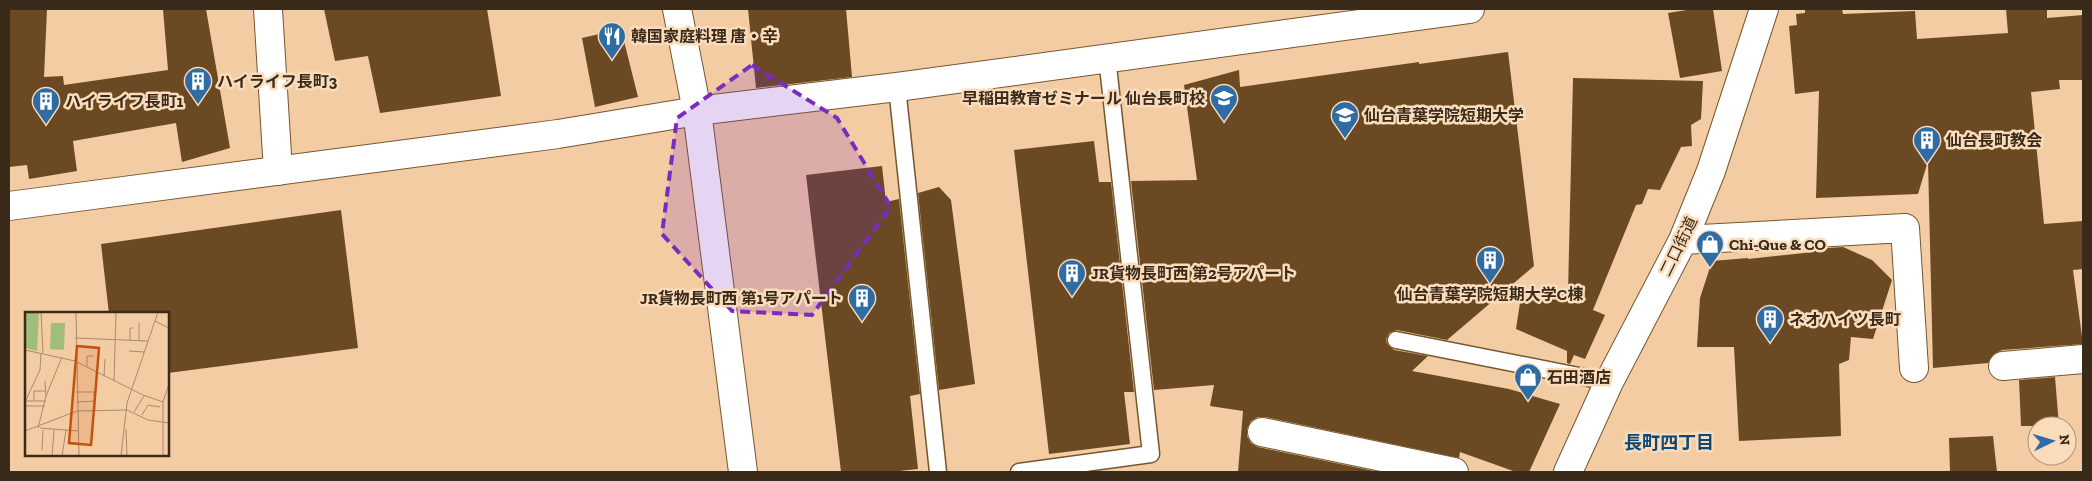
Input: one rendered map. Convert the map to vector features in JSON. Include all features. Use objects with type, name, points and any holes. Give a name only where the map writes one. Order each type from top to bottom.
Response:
[{"type":"street","points":[[268,9],[278,171]]},
{"type":"street","points":[[677,9],[697,111],[742,472]]},
{"type":"street","points":[[9,206],[558,134],[697,111],[897,87],[1470,9]]},
{"type":"street","name":"二口街道","points":[[1568,472],[1609,382],[1683,240],[1712,171],[1764,9]]},
{"type":"street","points":[[1683,240],[1905,228],[1914,368]]},
{"type":"street","points":[[2002,366],[2083,359]]},
{"type":"street","points":[[1262,432],[1454,472]]},
{"type":"lane","points":[[1019,472],[1151,454],[1107,57]]},
{"type":"lane","points":[[897,87],[938,472]]},
{"type":"lane","points":[[1396,340],[1609,382]]},
{"type":"highlighted area","points":[[752,65],[837,118],[891,207],[812,315],[732,311],[662,234],[677,118]]},
{"type":"building","points":[[9,9],[47,9],[44,77],[63,76],[64,85],[168,70],[163,9],[206,9],[230,148],[182,162],[176,123],[73,141],[77,171],[29,179],[27,165],[9,167]]},
{"type":"building","points":[[324,9],[487,9],[501,96],[380,113],[368,56],[335,61]]},
{"type":"building","points":[[748,9],[846,9],[852,77],[756,88]]},
{"type":"building","points":[[1693,9],[1713,9],[1722,71],[1680,78],[1668,13]]},
{"type":"building","points":[[1805,9],[1842,9],[1843,14],[1915,11],[1917,39],[2008,33],[2006,9],[2047,9],[2047,18],[2083,15],[2083,80],[2059,80],[2060,89],[2031,92],[2044,224],[2083,221],[2083,269],[2073,270],[2083,344],[2002,350],[1994,354],[1988,363],[1933,368],[1928,161],[1918,194],[1816,198],[1819,91],[1795,94],[1789,26],[1797,25],[1796,14],[1805,13]]},
{"type":"building","points":[[621,29],[638,97],[595,107],[582,38]]},
{"type":"building","points":[[1508,52],[1534,266],[1447,340],[1397,330],[1389,333],[1386,339],[1387,344],[1394,350],[1428,356],[1412,371],[1509,389],[1560,404],[1529,472],[1516,472],[1460,452],[1459,458],[1258,417],[1251,421],[1247,429],[1247,436],[1251,443],[1258,447],[1379,472],[1238,472],[1243,411],[1210,406],[1214,385],[1154,390],[1131,181],[1197,180],[1184,85],[1239,70],[1240,87],[1419,62],[1419,64]]},
{"type":"building","points":[[1573,78],[1703,81],[1701,119],[1691,125],[1692,146],[1681,147],[1660,190],[1648,189],[1642,204],[1636,205],[1593,310],[1605,315],[1585,359],[1574,355],[1570,364],[1567,363],[1567,351],[1516,329],[1521,296],[1568,293]]},
{"type":"building","name":"JR貨物長町西 第2号アパート","points":[[1094,141],[1099,182],[1111,182],[1134,392],[1124,392],[1130,444],[1049,454],[1014,150]]},
{"type":"building","name":"JR貨物長町西 第1号アパート","points":[[882,166],[886,202],[899,199],[920,394],[910,396],[918,469],[890,472],[841,472],[806,175]]},
{"type":"building","points":[[939,187],[951,200],[975,384],[939,390],[918,193]]},
{"type":"building","points":[[341,210],[358,348],[169,373],[169,312],[109,312],[101,244]]},
{"type":"building","name":"ネオハイツ長町","points":[[1843,247],[1872,260],[1892,280],[1873,339],[1851,337],[1849,360],[1839,364],[1841,436],[1739,441],[1734,347],[1697,347],[1700,298],[1712,261],[1814,252],[1814,249]]},
{"type":"building","points":[[2055,377],[2058,416],[2027,416],[2027,426],[2021,426],[2019,380]]},
{"type":"building","points":[[1993,436],[1997,472],[1950,472],[1949,438]]},
{"type":"place","name":"韓国家庭料理 唐・辛","points":[[612,60]]},
{"type":"place","name":"ハイライフ長町3","points":[[198,105]]},
{"type":"place","name":"早稲田教育ゼミナール 仙台長町校","points":[[1224,122]]},
{"type":"place","name":"ハイライフ長町1","points":[[46,125]]},
{"type":"place","name":"仙台青葉学院短期大学","points":[[1345,139]]},
{"type":"place","name":"仙台長町教会","points":[[1927,164]]},
{"type":"place","name":"Chi-Que & CO","points":[[1710,268]]},
{"type":"place","name":"仙台青葉学院短期大学C棟","points":[[1490,284]]},
{"type":"place","name":"JR貨物長町西 第2号アパート","points":[[1072,297]]},
{"type":"place","name":"JR貨物長町西 第1号アパート","points":[[862,322]]},
{"type":"place","name":"ネオハイツ長町","points":[[1770,343]]},
{"type":"place","name":"石田酒店","points":[[1528,401]]},
{"type":"district","name":"長町四丁目","points":[[1669,443]]}]
